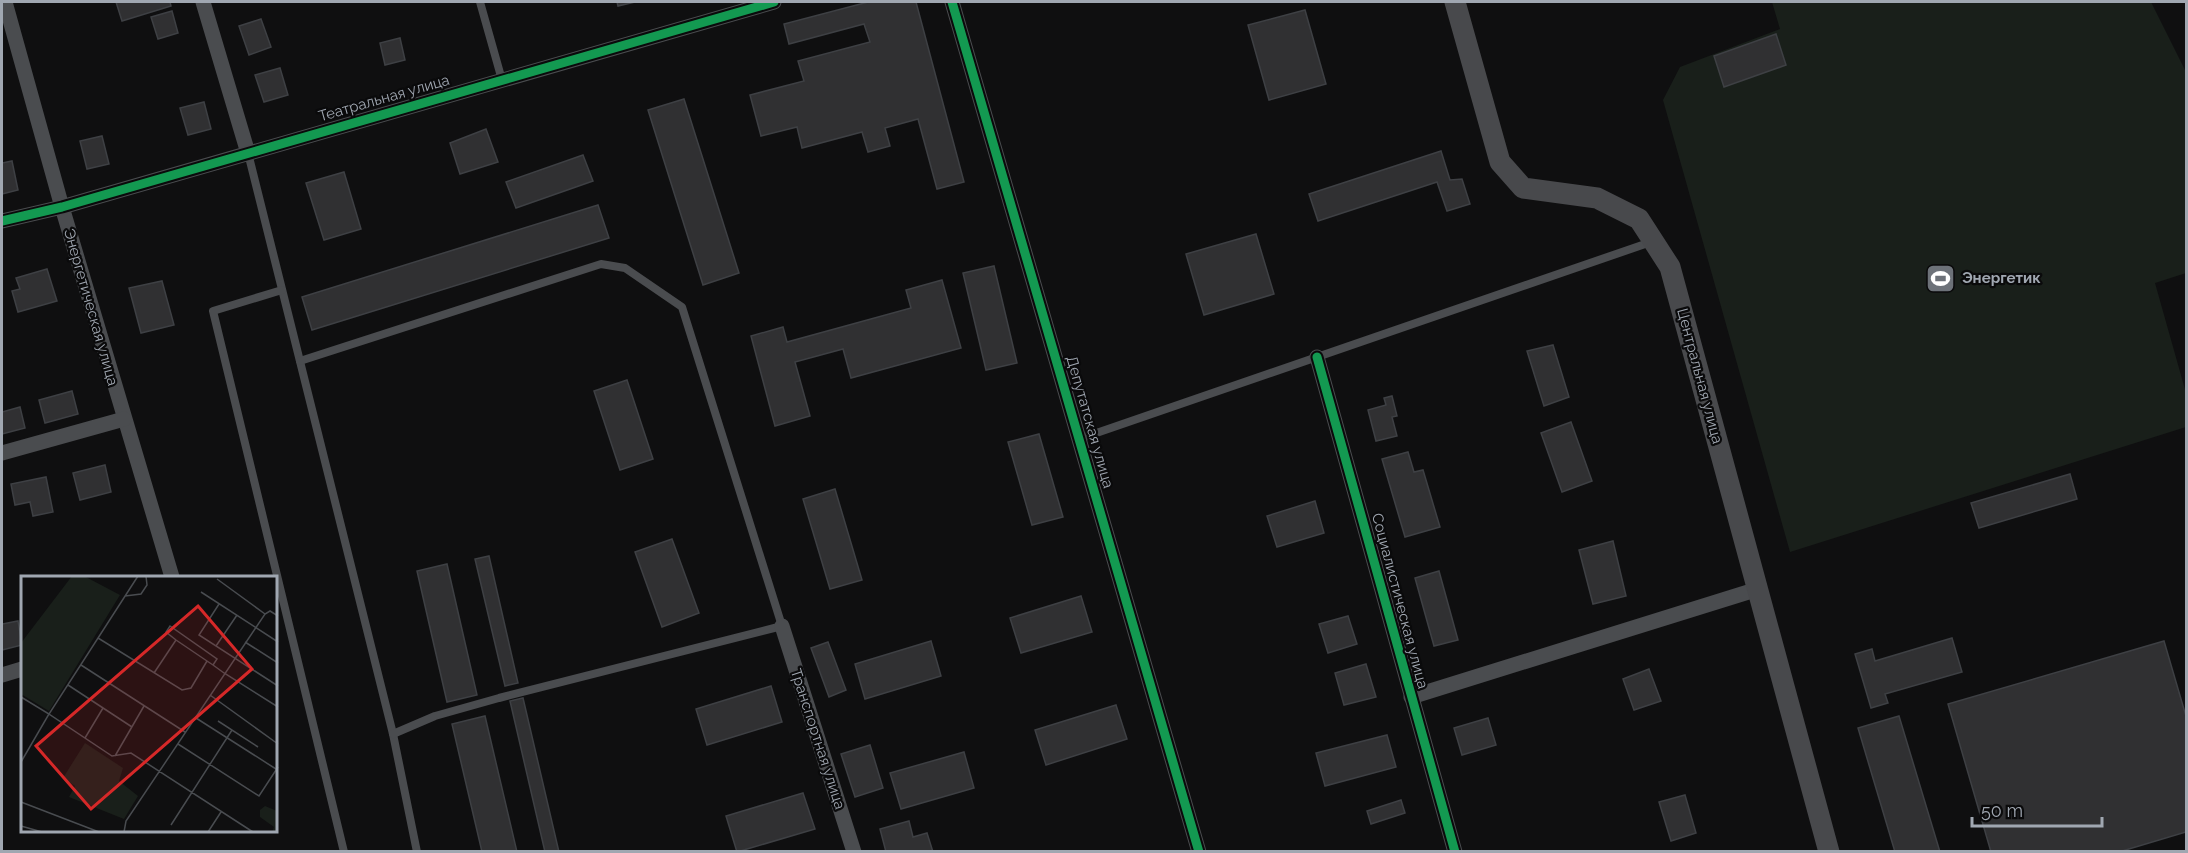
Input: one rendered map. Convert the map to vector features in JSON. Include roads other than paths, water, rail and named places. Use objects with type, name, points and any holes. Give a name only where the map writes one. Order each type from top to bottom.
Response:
[{"type":"main road","name":"Центральная улица","points":[[1455,2],[1500,162],[1523,188],[1597,198],[1639,219],[1670,267],[1829,852]]},
{"type":"street","name":"Энергетическая улица","points":[[5,2],[62,207],[171,576]]},
{"type":"street","points":[[204,2],[248,153]]},
{"type":"street","name":"Театральная улица","points":[[2,221],[62,207],[769,2]]},
{"type":"street","name":"Депутатская улица","points":[[952,2],[1199,852]]},
{"type":"street","name":"Социалистическая улица","points":[[1317,357],[1455,852]]},
{"type":"street","points":[[2,453],[124,420]]},
{"type":"street","points":[[1411,697],[1758,589]]},
{"type":"street","name":"Транспортная улица","points":[[782,626],[854,852]]},
{"type":"street","points":[[2,675],[21,669]]},
{"type":"lane","points":[[480,2],[502,80]]},
{"type":"lane","points":[[248,153],[393,734],[417,852]]},
{"type":"lane","points":[[1079,439],[1654,242]]},
{"type":"lane","points":[[300,361],[601,264],[625,268],[682,306],[782,626],[499,698],[435,717],[393,734]]},
{"type":"lane","points":[[277,576],[213,311],[282,290]]},
{"type":"lane","points":[[278,579],[344,852]]},
{"type":"place","name":"Энергетик","points":[[1941,278]]}]
